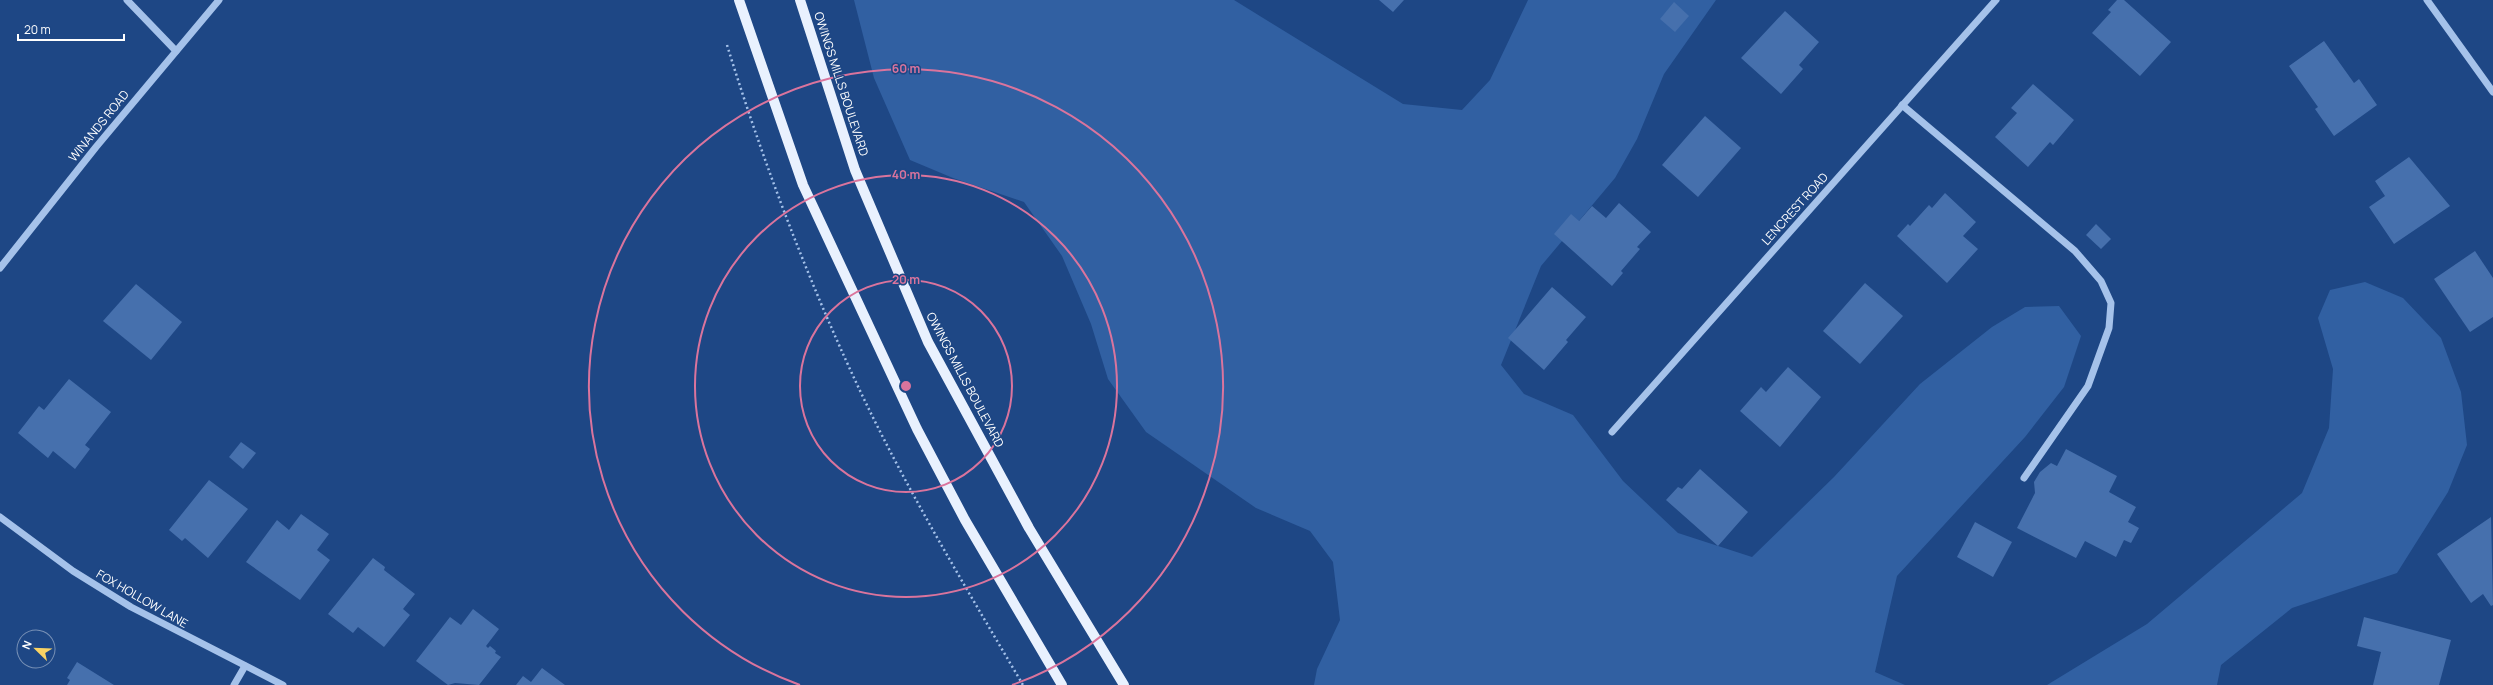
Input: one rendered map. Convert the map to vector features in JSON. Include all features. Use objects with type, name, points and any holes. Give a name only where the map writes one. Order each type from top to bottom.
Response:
[{"type":"main road","points":[[739,0],[803,185],[913,422],[965,520],[1062,685]]},
{"type":"main road","name":"OWINGS MILLS BOULEVARD","points":[[800,0],[855,170],[928,342],[1029,528],[1124,685]]},
{"type":"street","points":[[127,0],[176,51]]},
{"type":"street","name":"WINANDS ROAD","points":[[0,268],[96,146],[219,0]]},
{"type":"street","name":"LENCREST ROAD","points":[[1612,432],[1996,0]]},
{"type":"street","points":[[2427,0],[2493,92]]},
{"type":"street","points":[[1902,104],[2075,251],[2101,281],[2111,303],[2109,328],[2088,386],[2024,478]]},
{"type":"street","name":"FOX HOLLOW LANE","points":[[0,517],[73,571],[131,607],[283,685]]},
{"type":"street","points":[[234,685],[245,666]]},
{"type":"shaded area","points":[[854,0],[1234,0],[1403,104],[1462,110],[1490,80],[1528,0],[1716,0],[1664,74],[1637,139],[1615,178],[1541,266],[1501,365],[1524,394],[1573,415],[1623,481],[1678,533],[1752,557],[1834,477],[1920,384],[1992,327],[2025,307],[2059,306],[2081,336],[2064,387],[2025,437],[1897,576],[1875,672],[1905,685],[1314,685],[1317,669],[1340,620],[1333,562],[1310,531],[1256,508],[1146,432],[1108,379],[1091,324],[1062,256],[1024,202],[953,178],[910,160],[874,78]]},
{"type":"shaded area","points":[[2365,282],[2403,298],[2441,338],[2461,392],[2467,445],[2448,492],[2397,573],[2292,608],[2221,665],[2217,685],[2047,685],[2147,624],[2302,493],[2329,428],[2333,369],[2318,318],[2330,290]]},
{"type":"building","points":[[1379,0],[1404,0],[1393,12]]},
{"type":"building","points":[[2117,0],[2124,0],[2171,42],[2140,76],[2092,33],[2111,12],[2108,10]]},
{"type":"building","points":[[1674,2],[1689,16],[1675,32],[1660,19]]},
{"type":"building","points":[[1785,11],[1819,42],[1799,65],[1803,69],[1781,94],[1741,58]]},
{"type":"building","points":[[2324,41],[2354,83],[2359,79],[2377,105],[2334,136],[2315,109],[2318,107],[2289,66]]},
{"type":"building","points":[[2033,84],[2074,120],[2053,145],[2050,142],[2028,167],[1995,137],[2017,113],[2011,108]]},
{"type":"building","points":[[1705,116],[1741,148],[1698,197],[1662,165]]},
{"type":"building","points":[[2409,157],[2450,206],[2394,244],[2369,207],[2385,196],[2375,181]]},
{"type":"building","points":[[1945,193],[1976,222],[1963,236],[1978,249],[1947,283],[1897,236],[1908,224],[1910,226],[1929,205],[1932,208]]},
{"type":"building","points":[[1619,203],[1651,232],[1637,247],[1640,249],[1621,271],[1623,273],[1612,286],[1554,234],[1571,214],[1579,221],[1592,206],[1606,218]]},
{"type":"building","points":[[2096,224],[2111,239],[2101,249],[2086,235]]},
{"type":"building","points":[[2475,251],[2493,278],[2493,317],[2470,332],[2434,279]]},
{"type":"building","points":[[1865,283],[1903,316],[1860,364],[1823,331]]},
{"type":"building","points":[[136,284],[182,322],[151,360],[103,321]]},
{"type":"building","points":[[1552,287],[1586,317],[1566,340],[1568,342],[1544,370],[1508,338]]},
{"type":"building","points":[[1788,367],[1821,397],[1780,447],[1740,411],[1761,387],[1766,392]]},
{"type":"building","points":[[69,379],[111,412],[85,445],[90,449],[75,469],[53,451],[48,458],[18,433],[39,406],[44,410]]},
{"type":"building","points":[[241,442],[256,453],[243,469],[229,457]]},
{"type":"building","points":[[2066,449],[2117,476],[2109,492],[2136,507],[2128,522],[2139,528],[2131,543],[2124,540],[2116,557],[2085,541],[2076,558],[2017,528],[2035,493],[2034,482],[2040,472],[2051,463],[2057,466]]},
{"type":"building","points":[[1700,469],[1748,512],[1718,546],[1666,500],[1678,487],[1682,489]]},
{"type":"building","points":[[209,480],[248,509],[208,558],[185,538],[182,541],[169,530]]},
{"type":"building","points":[[301,514],[329,534],[317,550],[330,560],[300,600],[246,562],[277,520],[289,530]]},
{"type":"building","points":[[2491,517],[2493,605],[2491,606],[2483,594],[2471,603],[2437,554]]},
{"type":"building","points":[[1975,522],[2012,542],[1993,577],[1957,557]]},
{"type":"building","points":[[373,558],[385,567],[384,570],[415,594],[403,609],[410,615],[384,647],[358,627],[353,633],[328,614]]},
{"type":"building","points":[[473,609],[499,629],[486,646],[488,648],[490,646],[496,651],[495,653],[501,657],[479,685],[455,683],[448,685],[416,661],[450,617],[461,625]]},
{"type":"building","points":[[2364,617],[2451,640],[2439,685],[2373,685],[2381,652],[2357,646]]},
{"type":"building","points":[[77,662],[114,685],[67,685],[70,680],[67,678]]},
{"type":"building","points":[[542,668],[565,685],[516,685],[523,676],[531,682]]}]
